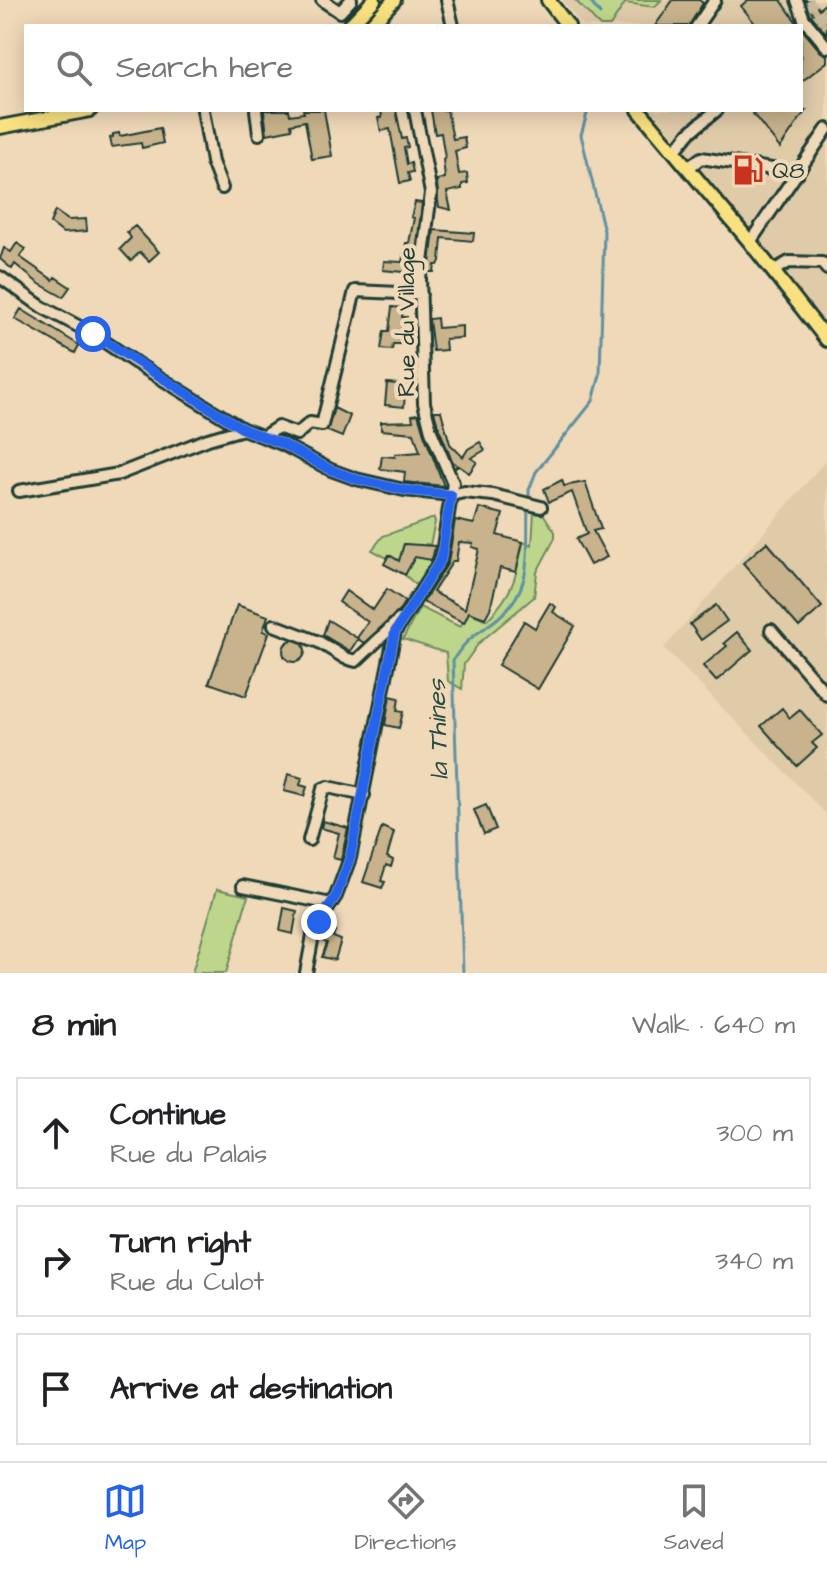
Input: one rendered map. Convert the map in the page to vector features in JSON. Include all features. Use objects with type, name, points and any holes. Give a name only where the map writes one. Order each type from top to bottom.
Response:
[{"type":"main road","points":[[351,24],[374,0]]},
{"type":"main road","points":[[372,24],[394,0]]},
{"type":"main road","points":[[548,0],[566,24]]},
{"type":"main road","points":[[0,127],[79,112]]},
{"type":"main road","points":[[641,112],[827,340]]},
{"type":"street","points":[[322,0],[340,12],[351,0]]},
{"type":"street","points":[[447,0],[453,24]]},
{"type":"street","points":[[698,24],[715,0]]},
{"type":"street","points":[[797,0],[804,19],[827,47]]},
{"type":"street","points":[[203,112],[212,162],[222,188]]},
{"type":"street","points":[[256,112],[259,134]]},
{"type":"street","name":"Rue du Village","points":[[415,112],[431,193],[420,278],[424,403],[431,431],[453,483],[464,492]]},
{"type":"street","points":[[674,152],[689,133],[715,112]]},
{"type":"street","points":[[750,242],[827,129]]},
{"type":"street","points":[[688,168],[701,158],[798,173]]},
{"type":"street","points":[[773,271],[789,262],[822,263],[827,269]]},
{"type":"street","points":[[0,277],[42,307],[93,334],[243,429],[264,436],[331,470],[404,490],[451,495],[464,492],[523,501],[541,507]]},
{"type":"street","points":[[264,436],[278,427],[297,434],[310,423],[322,425],[355,291],[421,294]]},
{"type":"street","points":[[19,491],[119,474],[208,439],[243,429]]},
{"type":"street","points":[[306,973],[314,930],[336,896],[350,858],[395,632],[441,559],[453,483]]},
{"type":"street","points":[[274,625],[319,642],[356,661],[402,617]]},
{"type":"street","points":[[771,630],[827,695]]},
{"type":"street","points":[[309,840],[323,789],[328,787],[364,795]]},
{"type":"street","points":[[243,886],[331,904]]},
{"type":"shaded area","points":[[562,0],[827,0],[827,324],[654,112],[803,112],[803,24],[581,24]]},
{"type":"shaded area","points":[[827,459],[827,815],[664,648]]},
{"type":"green space","points":[[575,0],[661,0],[655,7],[625,3],[611,24],[598,24]]},
{"type":"green space","points":[[534,512],[544,515],[555,532],[555,538],[537,572],[534,597],[479,643],[464,664],[462,689],[448,681],[446,653],[403,639],[420,607],[460,627],[469,612],[487,620],[503,602],[512,585],[523,542],[532,545]]},
{"type":"green space","points":[[434,518],[430,545],[404,544],[402,550],[434,561],[418,587],[405,575],[409,566],[372,550],[383,536]]},
{"type":"green space","points":[[217,889],[248,896],[226,973],[192,973]]},
{"type":"building","points":[[673,0],[699,0],[703,3],[690,24],[656,24]]},
{"type":"building","points":[[748,0],[781,0],[798,24],[755,24],[741,6]]},
{"type":"building","points":[[806,0],[812,0],[819,9],[827,2],[827,34],[811,15]]},
{"type":"building","points":[[803,30],[827,55],[827,62],[803,80]]},
{"type":"building","points":[[806,110],[780,148],[753,114],[791,113]]},
{"type":"building","points":[[264,112],[289,112],[290,115],[324,112],[332,156],[312,159],[305,121],[291,124],[292,129],[267,134]]},
{"type":"building","points":[[381,112],[396,112],[402,139],[406,138],[408,147],[404,148],[407,164],[411,163],[413,172],[408,173],[410,181],[400,183],[390,129],[381,131],[378,118],[382,117]]},
{"type":"building","points":[[431,112],[447,112],[453,139],[464,137],[466,148],[455,151],[459,174],[467,173],[468,183],[462,184],[462,189],[447,192],[451,210],[439,207],[437,180],[445,178],[445,158],[441,133],[435,134]]},
{"type":"building","points":[[160,128],[163,143],[142,148],[141,143],[112,147],[110,138],[113,134],[119,133],[120,136]]},
{"type":"building","points":[[415,202],[422,203],[412,286],[403,285],[403,272],[383,270],[384,261],[402,262],[406,243],[409,243]]},
{"type":"building","points":[[55,211],[68,220],[86,219],[87,231],[63,233],[50,223]]},
{"type":"building","points":[[135,226],[159,252],[149,261],[140,252],[131,261],[120,249],[131,238],[127,232]]},
{"type":"building","points":[[434,230],[474,233],[473,241],[442,238],[440,261],[435,265],[434,272],[429,272]]},
{"type":"building","points":[[17,243],[26,249],[20,257],[53,280],[55,277],[70,287],[63,297],[38,283],[15,264],[12,269],[0,259],[4,248],[11,252]]},
{"type":"building","points":[[392,307],[403,308],[402,317],[407,317],[406,325],[402,325],[400,344],[393,344],[392,350],[381,349],[384,331],[389,331]]},
{"type":"building","points":[[21,309],[79,345],[75,353],[15,319]]},
{"type":"building","points":[[437,318],[438,328],[462,326],[462,338],[445,339],[446,350],[433,351],[429,319]]},
{"type":"building","points":[[387,383],[410,385],[409,392],[405,392],[404,407],[385,405]]},
{"type":"building","points":[[334,408],[350,416],[342,437],[327,431]]},
{"type":"building","points":[[434,411],[441,411],[450,444],[463,457],[468,449],[480,442],[485,450],[471,458],[477,462],[469,473],[459,466],[455,468],[457,465],[452,461]]},
{"type":"building","points":[[418,414],[444,486],[404,482],[405,472],[380,469],[382,456],[420,452],[414,433],[381,430],[381,422],[413,421],[412,415]]},
{"type":"building","points":[[562,480],[564,486],[585,482],[601,529],[593,531],[607,557],[590,565],[576,539],[587,534],[572,492],[549,502],[544,489]]},
{"type":"building","points":[[479,508],[503,514],[497,535],[523,542],[516,572],[500,568],[485,618],[469,612],[464,623],[423,602],[448,563],[455,520],[474,524]],"holes":[[[459,542],[473,543],[472,547],[479,549],[465,609],[433,592],[453,561],[456,561]]]},
{"type":"building","points":[[767,542],[822,607],[799,627],[743,563]]},
{"type":"building","points":[[404,544],[435,546],[431,560],[415,557],[405,575],[384,564],[389,555],[399,561]]},
{"type":"building","points":[[387,589],[405,601],[398,612],[364,643],[358,639],[350,651],[323,635],[328,620],[357,638],[368,622],[339,602],[346,591],[373,610]]},
{"type":"building","points":[[550,603],[556,607],[553,612],[575,626],[538,689],[498,665],[524,621],[535,628]]},
{"type":"building","points":[[237,605],[268,616],[263,631],[269,633],[246,696],[209,683]]},
{"type":"building","points":[[716,605],[727,621],[701,640],[690,624]]},
{"type":"building","points":[[737,632],[752,650],[716,681],[703,666],[727,646],[724,643]]},
{"type":"building","points":[[294,640],[302,643],[305,651],[302,659],[294,662],[286,659],[283,651],[286,643]]},
{"type":"building","points":[[390,696],[399,698],[397,711],[403,712],[399,728],[385,725]]},
{"type":"building","points":[[782,708],[790,718],[800,710],[822,735],[812,743],[817,748],[797,766],[761,726]]},
{"type":"building","points":[[288,774],[302,778],[300,785],[307,787],[304,796],[284,791]]},
{"type":"building","points":[[486,805],[496,829],[484,834],[474,810]]},
{"type":"building","points":[[323,821],[348,828],[341,860],[333,858],[339,833],[321,828]]},
{"type":"building","points":[[382,827],[394,832],[387,857],[393,860],[391,867],[386,865],[382,888],[363,882]]},
{"type":"building","points":[[284,908],[297,911],[293,934],[280,931]]},
{"type":"building","points":[[325,928],[335,931],[333,937],[341,940],[335,960],[322,957],[327,943],[320,940]]},
{"type":"waterway","name":"la Thines","points":[[589,0],[600,14]]},
{"type":"waterway","name":"la Thines","points":[[529,500],[529,490],[536,472],[593,401],[600,375],[604,231],[581,135],[587,112]]},
{"type":"waterway","name":"la Thines","points":[[463,973],[453,660],[469,640],[510,606],[518,594],[526,568],[528,508]]},
{"type":"tunnel","points":[[808,0],[827,26]]},
{"type":"place","name":"Q8","points":[[748,170]]},
{"type":"route","points":[[93,334],[243,429],[282,444],[331,470],[404,490],[451,495],[441,559],[395,632],[350,858],[336,896],[319,922]]}]
